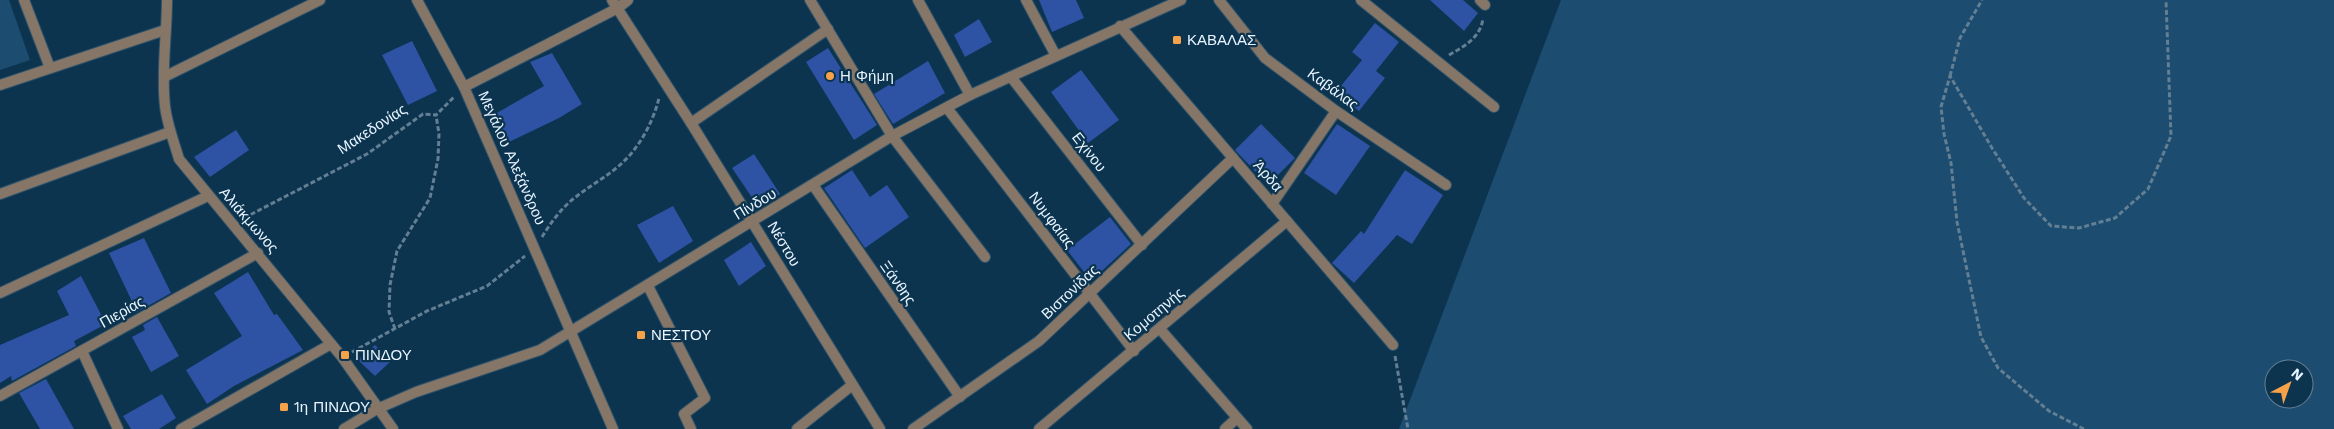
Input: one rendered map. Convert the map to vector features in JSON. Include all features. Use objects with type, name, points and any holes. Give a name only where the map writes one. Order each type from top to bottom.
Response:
[{"type":"street","points":[[24,0],[50,68]]},
{"type":"street","name":"Αλιάκμωνος","points":[[167,0],[164,77],[165,106],[170,132],[179,159],[342,356],[377,409],[393,429]]},
{"type":"street","points":[[164,77],[320,0]]},
{"type":"street","name":"Μεγάλου Αλεξάνδρου","points":[[417,0],[464,87],[613,429]]},
{"type":"street","points":[[464,87],[615,4],[628,0]]},
{"type":"street","points":[[810,0],[892,136],[985,257]]},
{"type":"street","points":[[918,0],[970,96]]},
{"type":"street","points":[[1026,0],[1056,56]]},
{"type":"street","name":"Πίνδου","points":[[344,429],[377,409],[416,392],[540,350],[892,136],[1011,76],[1181,0]]},
{"type":"street","name":"Καβάλας","points":[[1219,0],[1265,58],[1336,111],[1446,186]]},
{"type":"street","points":[[1361,0],[1494,107]]},
{"type":"street","name":"Νέστου","points":[[615,4],[753,222],[880,429]]},
{"type":"street","name":"Άρδα","points":[[1120,26],[1393,345]]},
{"type":"street","points":[[691,123],[828,29]]},
{"type":"street","points":[[0,86],[165,30]]},
{"type":"street","name":"Εχίνου","points":[[1011,76],[1142,245]]},
{"type":"street","name":"Νυμφαίας","points":[[947,108],[1134,350]]},
{"type":"street","points":[[1272,204],[1336,111]]},
{"type":"street","points":[[0,194],[170,132]]},
{"type":"street","name":"Βιστονίδας","points":[[913,429],[1039,341],[1234,158]]},
{"type":"street","name":"Ξάνθης","points":[[813,185],[960,397]]},
{"type":"street","points":[[0,293],[208,196]]},
{"type":"street","name":"Κομοτηνής","points":[[1039,429],[1287,221]]},
{"type":"street","name":"Πιερίας","points":[[0,396],[258,253]]},
{"type":"street","points":[[648,286],[705,398],[684,414],[691,429]]},
{"type":"street","points":[[1160,329],[1247,429]]},
{"type":"street","points":[[180,429],[331,344]]},
{"type":"street","points":[[82,351],[118,429]]},
{"type":"street","points":[[797,429],[852,386]]},
{"type":"street","points":[[1225,429],[1237,418]]},
{"type":"path","points":[[1982,0],[1960,38],[1942,107],[1944,134],[1951,163],[1957,222],[1981,337],[1998,368],[2049,411],[2084,429]]},
{"type":"path","points":[[1950,76],[2024,198],[2051,226],[2079,228],[2115,218],[2148,189],[2171,136],[2166,0]]},
{"type":"path","points":[[1435,60],[1447,56],[1467,44],[1482,29],[1483,2]]},
{"type":"path","points":[[342,356],[427,311],[487,286],[535,248],[551,223],[575,197],[622,164],[642,138],[654,116],[664,81]]},
{"type":"path","points":[[395,329],[389,312],[390,285],[397,251],[430,198],[438,159],[439,134],[436,115],[464,87]]},
{"type":"path","name":"Μακεδονίας","points":[[232,224],[367,154],[423,114],[436,115]]},
{"type":"path","points":[[1393,345],[1408,429]]},
{"type":"shaded area","points":[[0,0],[9,0],[30,60],[0,70]]},
{"type":"shaded area","points":[[1561,0],[2334,0],[2334,429],[1399,429]]},
{"type":"building","points":[[1039,0],[1076,0],[1084,18],[1052,32]]},
{"type":"building","points":[[1430,0],[1463,0],[1478,13],[1464,31]]},
{"type":"building","points":[[979,19],[992,42],[965,57],[954,35]]},
{"type":"building","points":[[1375,23],[1399,42],[1376,71],[1385,78],[1359,111],[1336,92],[1362,60],[1352,52]]},
{"type":"building","points":[[412,41],[437,91],[408,105],[382,55]]},
{"type":"building","points":[[828,48],[877,125],[854,140],[806,62]]},
{"type":"building","points":[[552,53],[582,104],[559,118],[507,143],[495,114],[544,86],[530,62]]},
{"type":"building","points":[[928,61],[945,93],[893,124],[874,94]]},
{"type":"building","points":[[1081,70],[1119,120],[1088,143],[1051,92]]},
{"type":"building","points":[[1261,124],[1295,158],[1268,185],[1235,150]]},
{"type":"building","points":[[1337,124],[1370,146],[1336,195],[1304,173]]},
{"type":"building","points":[[236,130],[249,150],[210,177],[194,157]]},
{"type":"building","points":[[754,154],[780,194],[759,208],[732,168]]},
{"type":"building","points":[[852,170],[870,197],[887,185],[909,217],[865,248],[824,188]]},
{"type":"building","points":[[1405,170],[1443,195],[1412,244],[1397,235],[1354,283],[1332,263],[1361,231],[1364,234]]},
{"type":"building","points":[[673,206],[693,241],[659,263],[637,225]]},
{"type":"building","points":[[1110,217],[1131,244],[1091,281],[1067,250]]},
{"type":"building","points":[[144,238],[171,293],[137,312],[109,253]]},
{"type":"building","points":[[751,242],[766,266],[739,286],[724,260]]},
{"type":"building","points":[[248,272],[274,315],[277,314],[303,350],[234,386],[207,404],[186,370],[242,336],[214,293]]},
{"type":"building","points":[[81,276],[106,324],[74,341],[76,346],[12,381],[11,376],[0,383],[0,345],[69,315],[57,291]]},
{"type":"building","points":[[157,317],[179,356],[151,372],[132,337],[145,330],[143,325]]},
{"type":"building","points":[[375,345],[391,361],[375,376],[358,360]]},
{"type":"building","points":[[46,379],[74,429],[40,429],[19,393]]},
{"type":"building","points":[[162,394],[176,418],[159,429],[131,429],[123,416]]},
{"type":"place","name":"ΚΑΒΑΛΑΣ","points":[[1177,40]]},
{"type":"place","name":"Η Φήμη","points":[[830,76]]},
{"type":"place","name":"ΝΕΣΤΟΥ","points":[[641,335]]},
{"type":"place","name":"ΠΙΝΔΟΥ","points":[[345,355]]},
{"type":"place","name":"1η ΠΙΝΔΟΥ","points":[[284,407]]}]
